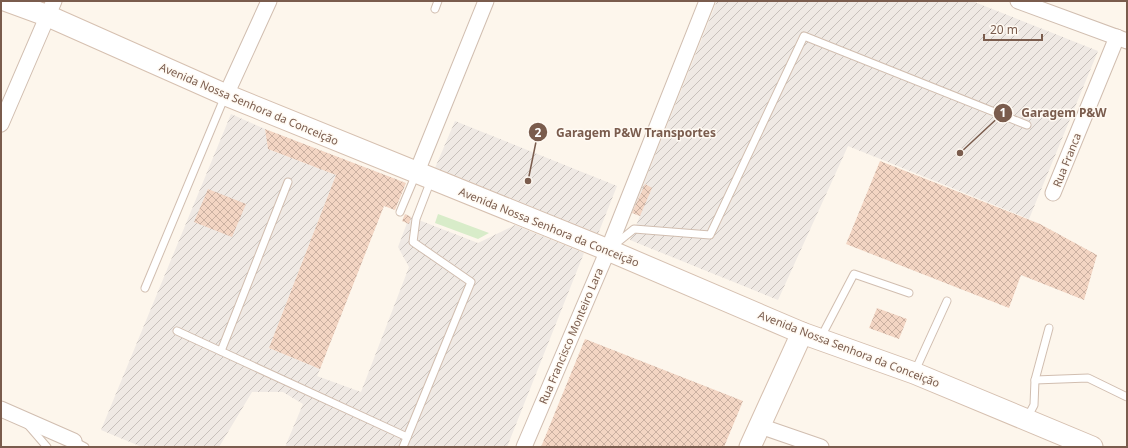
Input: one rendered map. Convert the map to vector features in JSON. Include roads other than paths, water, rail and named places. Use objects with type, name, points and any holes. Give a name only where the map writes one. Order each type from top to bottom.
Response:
[{"type":"street","name":"Avenida Nossa Senhora da Conceição","points":[[7,1],[51,9],[226,95],[424,177],[608,250],[811,336],[914,373],[1092,447]]},
{"type":"street","points":[[226,95],[268,1]]},
{"type":"street","points":[[424,177],[486,1]]},
{"type":"street","name":"Rua Francisco Monteiro Lara","points":[[524,447],[608,250],[707,1]]},
{"type":"street","points":[[1018,1],[1122,39]]},
{"type":"street","points":[[1,124],[51,9]]},
{"type":"street","name":"Rua Franca","points":[[1053,193],[1122,39]]},
{"type":"street","points":[[750,447],[760,426],[811,336]]},
{"type":"street","points":[[1,409],[79,444]]},
{"type":"street","points":[[760,426],[821,447]]},
{"type":"lane","points":[[435,9],[438,1]]},
{"type":"lane","points":[[608,250],[634,229],[710,235],[804,36],[1027,125]]},
{"type":"lane","points":[[145,288],[226,95]]},
{"type":"lane","points":[[400,212],[424,177]]},
{"type":"lane","points":[[403,447],[471,282],[413,242],[424,177]]},
{"type":"lane","points":[[221,351],[288,182]]},
{"type":"lane","points":[[811,336],[854,274],[909,293]]},
{"type":"lane","points":[[914,373],[947,301]]},
{"type":"lane","points":[[1026,420],[1034,405],[1035,380],[1049,328]]},
{"type":"lane","points":[[177,331],[407,437]]},
{"type":"lane","points":[[1035,380],[1088,378],[1127,397]]},
{"type":"lane","points":[[21,418],[47,447]]},
{"type":"place","name":"Garagem P&W","points":[[960,153]]},
{"type":"place","name":"Garagem P&W Transportes","points":[[528,181]]}]
